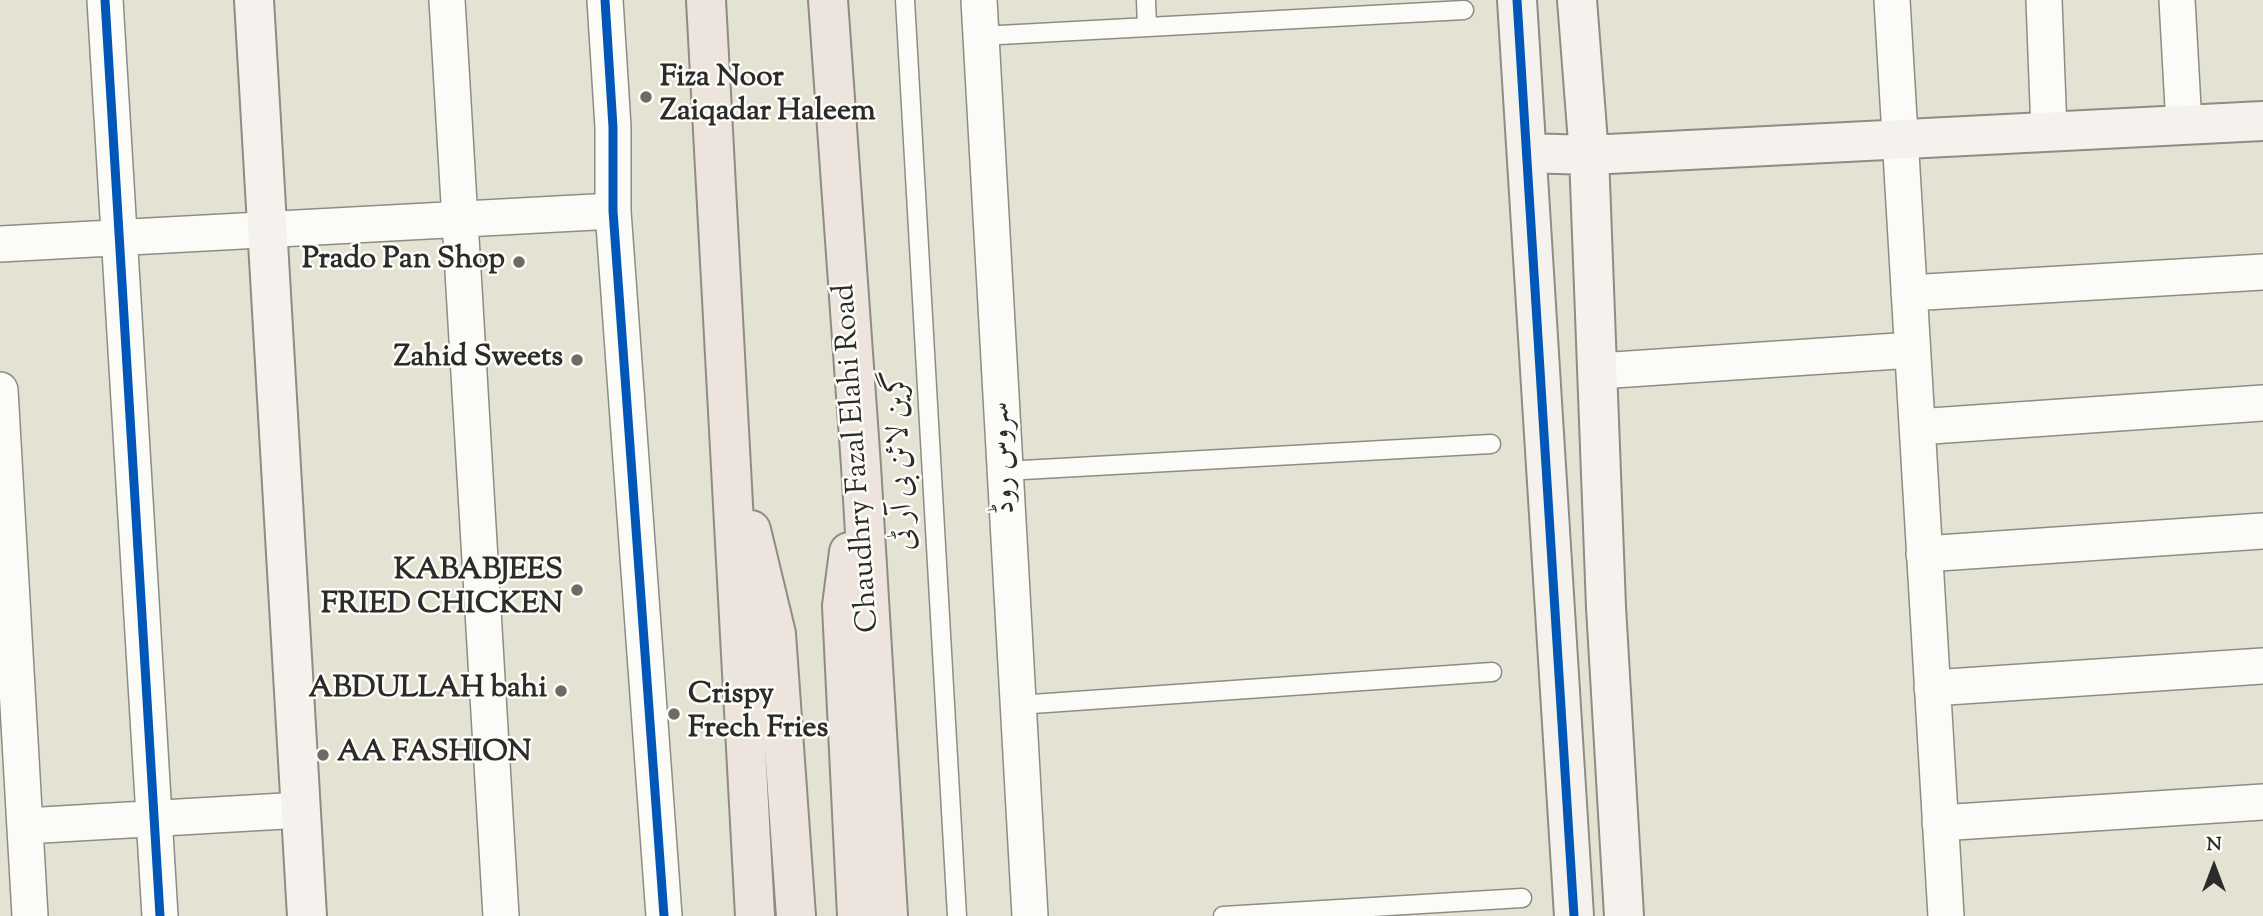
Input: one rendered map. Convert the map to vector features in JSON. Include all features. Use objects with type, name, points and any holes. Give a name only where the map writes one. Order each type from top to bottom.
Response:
[{"type":"main road","points":[[706,0],[755,916]]},
{"type":"main road","name":"Chaudhry Fazal Elahi Road","points":[[828,0],[861,466],[888,916]]},
{"type":"main road","points":[[727,428],[776,634],[796,916]]},
{"type":"main road","points":[[857,916],[842,606],[861,466]]},
{"type":"street","points":[[105,0],[160,916]]},
{"type":"street","points":[[254,0],[307,916]]},
{"type":"street","points":[[447,0],[501,916]]},
{"type":"street","points":[[605,0],[613,127],[613,211],[664,916]]},
{"type":"street","name":"سروس روڈ","points":[[979,0],[1030,916]]},
{"type":"street","points":[[1517,0],[1574,916]]},
{"type":"street","points":[[1577,0],[1589,155],[1606,607],[1624,916]]},
{"type":"street","points":[[1892,0],[1946,916]]},
{"type":"street","points":[[2044,0],[2049,132]]},
{"type":"street","points":[[2177,0],[2184,125]]},
{"type":"street","points":[[1527,153],[1589,155],[2263,121]]},
{"type":"street","points":[[0,244],[613,211]]},
{"type":"street","points":[[1909,293],[2263,272]]},
{"type":"street","points":[[1599,371],[1912,349]]},
{"type":"street","points":[[0,390],[9,708],[25,826],[30,916]]},
{"type":"street","points":[[1917,427],[2263,403]]},
{"type":"street","points":[[1924,554],[2263,531]]},
{"type":"street","points":[[1932,688],[2263,667]]},
{"type":"street","points":[[1940,823],[2263,802]]},
{"type":"street","points":[[25,826],[301,810]]},
{"type":"lane","name":"گرین لائن بی آر ٹی","points":[[905,0],[957,916]]},
{"type":"lane","points":[[1146,0],[1147,27]]},
{"type":"lane","points":[[981,36],[1147,27],[1332,8],[1464,10]]},
{"type":"lane","points":[[1005,471],[1491,444]]},
{"type":"lane","points":[[1018,705],[1492,672]]},
{"type":"lane","points":[[1223,916],[1522,898]]},
{"type":"cycle path","points":[[105,0],[160,916]]},
{"type":"cycle path","points":[[605,0],[613,127],[613,211],[664,916]]},
{"type":"cycle path","points":[[1517,0],[1574,916]]},
{"type":"place","name":"Fiza Noor Zaiqadar Haleem","points":[[646,97]]},
{"type":"place","name":"Prado Pan Shop","points":[[519,262]]},
{"type":"place","name":"Zahid Sweets","points":[[577,360]]},
{"type":"place","name":"KABABJEES FRIED CHICKEN","points":[[577,590]]},
{"type":"place","name":"ABDULLAH bahi","points":[[561,691]]},
{"type":"place","name":"Crispy Frech Fries","points":[[674,714]]},
{"type":"place","name":"AA FASHION","points":[[323,755]]}]
